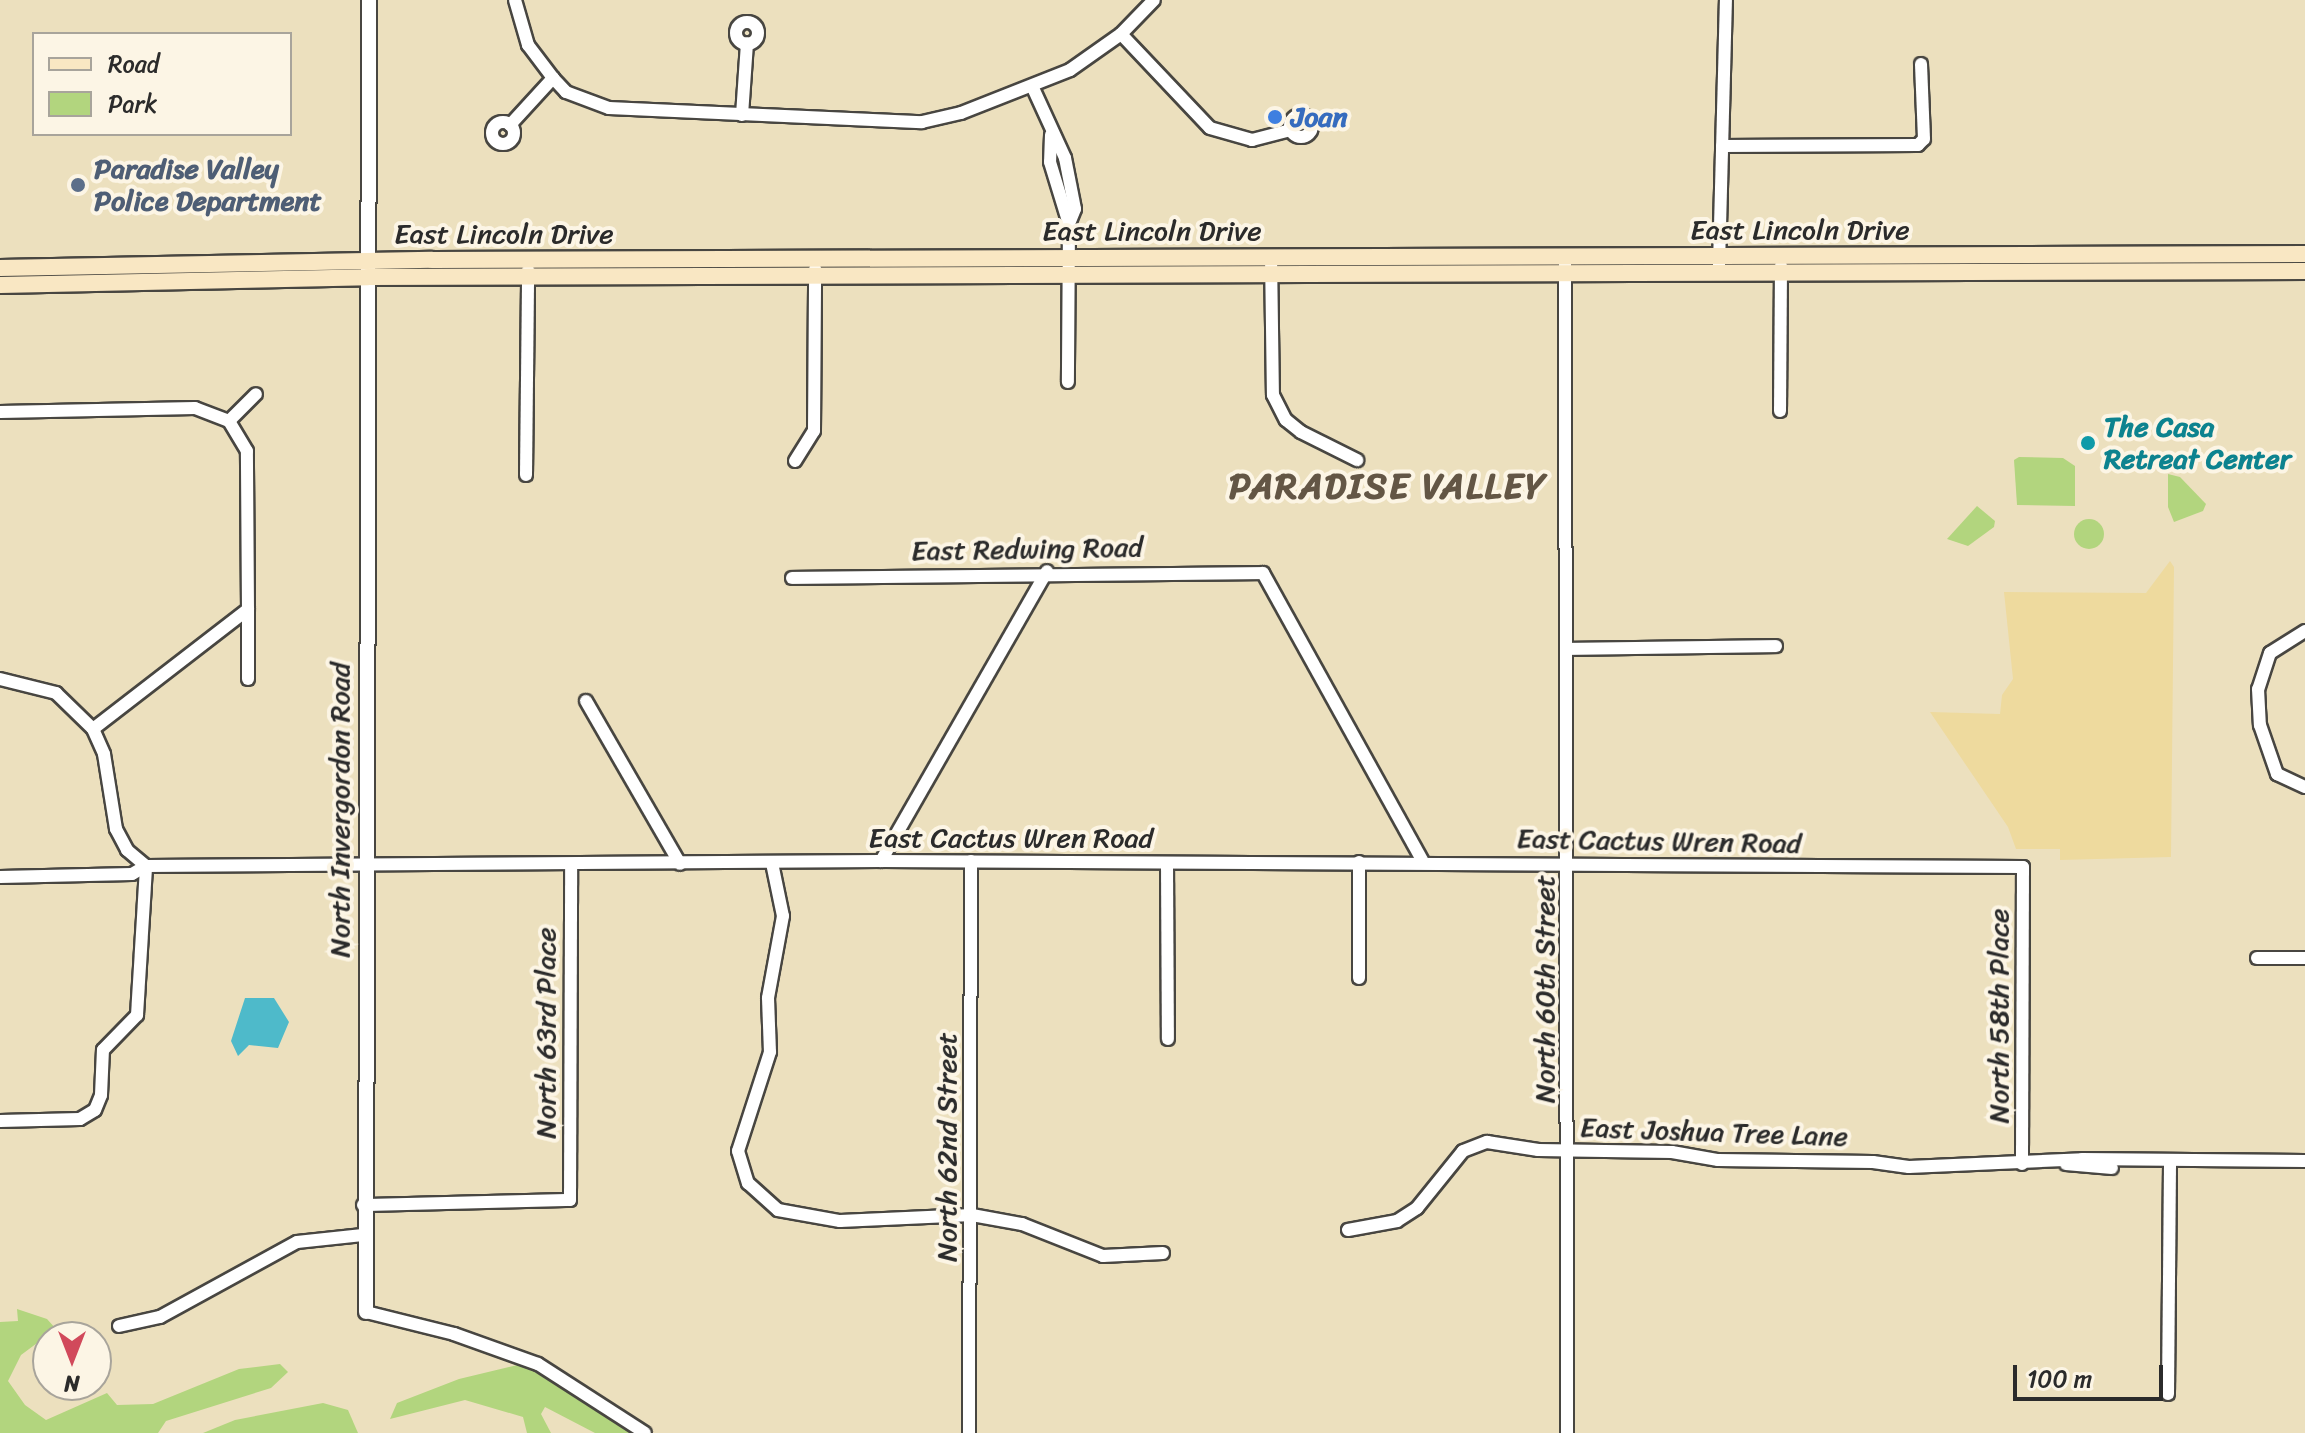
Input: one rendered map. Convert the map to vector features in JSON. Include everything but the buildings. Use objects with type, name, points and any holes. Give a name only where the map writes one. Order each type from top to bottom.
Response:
[{"type":"main road","name":"East Lincoln Drive","points":[[1781,265],[2305,254]]},
{"type":"main road","name":"East Lincoln Drive","points":[[528,268],[815,275],[1271,256],[1434,256],[1565,265],[2305,271]]},
{"type":"main road","points":[[1434,256],[1434,274]]},
{"type":"main road","name":"East Lincoln Drive","points":[[0,268],[194,272],[528,268],[815,258],[1271,274],[1434,274],[1565,265]]},
{"type":"main road","name":"East Lincoln Drive","points":[[0,285],[194,272]]},
{"type":"street","name":"North Invergordon Road","points":[[369,0],[363,1205],[366,1312],[454,1334],[538,1364],[645,1433]]},
{"type":"street","points":[[515,0],[528,45],[553,78],[566,92],[609,108],[922,122],[1033,88],[1091,57],[1121,34],[1154,0]]},
{"type":"street","points":[[1719,0],[1722,20],[1719,265]]},
{"type":"street","points":[[1722,20],[1726,0]]},
{"type":"street","points":[[1121,34],[1210,128],[1252,140],[1291,130]]},
{"type":"street","points":[[742,115],[747,43]]},
{"type":"street","points":[[1722,146],[1918,145],[1924,139],[1921,64]]},
{"type":"street","points":[[510,125],[553,78]]},
{"type":"street","points":[[1033,88],[1051,135],[1065,158],[1075,209],[1069,224],[1068,382]]},
{"type":"street","points":[[1271,256],[1271,381],[1279,409],[1301,432],[1357,460]]},
{"type":"street","points":[[795,461],[814,431],[815,258]]},
{"type":"street","name":"North 60th Street","points":[[1565,265],[1569,866],[1567,1433]]},
{"type":"street","points":[[1780,411],[1781,265]]},
{"type":"street","points":[[526,475],[528,268]]},
{"type":"street","points":[[229,421],[256,394]]},
{"type":"street","points":[[0,412],[195,408],[229,421],[247,451],[248,679]]},
{"type":"street","points":[[881,861],[1047,571]]},
{"type":"street","name":"East Redwing Road","points":[[792,578],[1047,571],[1263,573],[1422,860]]},
{"type":"street","points":[[93,729],[248,609]]},
{"type":"street","points":[[2305,631],[2270,653],[2262,669],[2260,725],[2277,774],[2305,787]]},
{"type":"street","points":[[1568,649],[1776,646]]},
{"type":"street","points":[[0,679],[56,693],[93,729],[104,754],[116,829],[127,850],[146,866],[137,1015],[103,1050],[101,1095],[95,1110],[80,1119],[0,1121]]},
{"type":"street","points":[[586,701],[680,864]]},
{"type":"street","name":"East Cactus Wren Road","points":[[0,877],[132,874],[146,866],[571,866],[881,861],[1167,864],[1422,860],[1569,866],[2023,867]]},
{"type":"street","name":"North 62nd Street","points":[[969,1433],[971,861]]},
{"type":"street","points":[[1359,862],[1359,978]]},
{"type":"street","points":[[772,863],[783,916],[768,998],[770,1052],[738,1151],[748,1183],[778,1210],[840,1221],[972,1215],[1022,1224],[1103,1256],[1163,1253]]},
{"type":"street","points":[[1167,864],[1168,1039]]},
{"type":"street","name":"North 63rd Place","points":[[363,1205],[570,1200],[571,866]]},
{"type":"street","name":"North 58th Place","points":[[2022,1164],[2023,867]]},
{"type":"street","points":[[2257,958],[2305,958]]},
{"type":"street","name":"East Joshua Tree Lane","points":[[1348,1230],[1397,1221],[1417,1208],[1453,1161],[1474,1145],[1487,1142],[1568,1151],[1672,1152],[1718,1160],[1873,1162],[1902,1167],[2063,1163],[2094,1168],[2136,1163],[2305,1161]]},
{"type":"street","points":[[2168,1394],[2170,1162]]},
{"type":"street","points":[[119,1326],[160,1317],[297,1242],[363,1235]]},
{"type":"green space","points":[[2019,457],[2063,458],[2075,466],[2075,506],[2017,505],[2014,460]]},
{"type":"green space","points":[[2168,474],[2180,477],[2206,504],[2203,511],[2174,522],[2168,507]]},
{"type":"green space","points":[[1977,506],[1995,521],[1994,527],[1968,546],[1947,539]]},
{"type":"green space","points":[[2089,519],[2095,520],[2103,528],[2103,540],[2095,548],[2089,549],[2083,548],[2075,540],[2074,534],[2075,528],[2083,520]]},
{"type":"green space","points":[[17,1309],[49,1321],[32,1321],[32,1347],[21,1355],[8,1381],[25,1405],[46,1420],[89,1401],[112,1399],[117,1405],[153,1404],[239,1369],[280,1364],[288,1372],[271,1388],[166,1421],[158,1433],[0,1433],[0,1322],[18,1321]]},
{"type":"green space","points":[[522,1364],[635,1433],[595,1433],[545,1407],[541,1414],[551,1433],[527,1433],[523,1417],[465,1400],[390,1419],[397,1403],[459,1379]]},
{"type":"green space","points":[[323,1403],[348,1410],[358,1433],[203,1433],[235,1420]]},
{"type":"sand","points":[[2170,561],[2174,567],[2171,857],[2060,860],[2060,849],[2016,849],[2008,827],[1930,712],[2000,714],[2002,695],[2013,679],[2004,592],[2146,593]]},
{"type":"water","points":[[245,998],[274,998],[289,1022],[278,1048],[249,1045],[238,1056],[231,1041]]},
{"type":"place","name":"Joan","points":[[1275,117]]},
{"type":"place","name":"Paradise Valley Police Department","points":[[78,185]]},
{"type":"place","name":"The Casa Retreat Center","points":[[2088,443]]},
{"type":"district","name":"PARADISE VALLEY","points":[[1388,487]]}]
